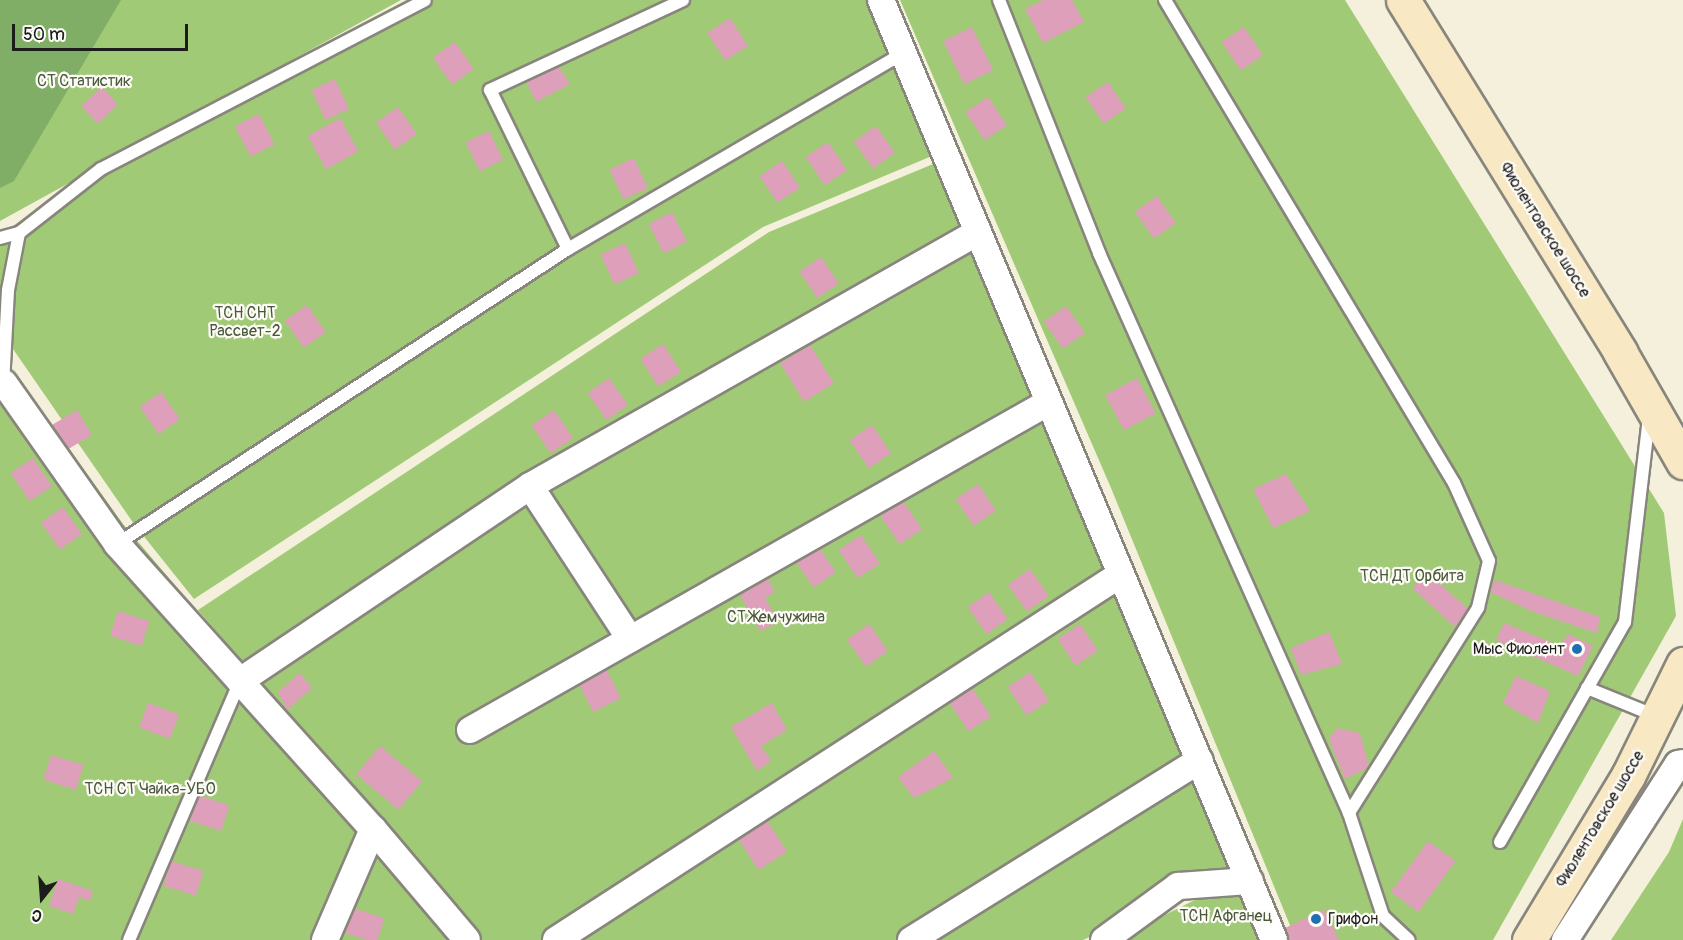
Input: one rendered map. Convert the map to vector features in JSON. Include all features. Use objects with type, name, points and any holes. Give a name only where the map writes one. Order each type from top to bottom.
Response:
[{"type":"main road","name":"Фиолентовское шоссе","points":[[1403,0],[1682,457]]},
{"type":"main road","name":"Фиолентовское шоссе","points":[[1529,940],[1628,776],[1683,664]]},
{"type":"street","points":[[881,0],[1274,940]]},
{"type":"street","points":[[240,681],[531,486],[978,232]]},
{"type":"street","points":[[2,387],[117,544],[374,829],[467,940]]},
{"type":"street","points":[[470,730],[1049,402]]},
{"type":"street","points":[[531,486],[630,639]]},
{"type":"street","points":[[556,940],[1121,574]]},
{"type":"street","points":[[911,940],[1200,760]]},
{"type":"street","points":[[1565,940],[1671,774],[1683,763]]},
{"type":"street","points":[[324,940],[374,829]]},
{"type":"street","points":[[1104,940],[1178,886],[1250,881]]},
{"type":"lane","points":[[0,238],[19,233],[100,169],[425,0]]},
{"type":"lane","points":[[568,249],[490,90],[683,0]]},
{"type":"lane","points":[[999,0],[1099,254],[1349,813],[1383,916],[1408,940]]},
{"type":"lane","points":[[1165,0],[1454,483],[1489,561],[1478,608],[1349,813]]},
{"type":"lane","points":[[117,544],[568,249],[903,53]]},
{"type":"lane","points":[[2,387],[8,290],[19,233]]},
{"type":"lane","points":[[1500,842],[1625,622],[1651,404]]},
{"type":"lane","points":[[129,940],[240,681]]},
{"type":"lane","points":[[1587,688],[1657,716]]},
{"type":"green space","points":[[0,0],[121,0],[14,181],[0,188]]},
{"type":"green space","name":"СТ Статистик","points":[[9,0],[401,0],[0,221],[0,113]]},
{"type":"green space","name":"ТСН СНТ Рассвет-2","points":[[416,0],[878,0],[939,153],[763,227],[194,599],[134,524],[4,336],[0,321],[0,235],[81,179]]},
{"type":"green space","name":"ТСН ДТ Орбита","points":[[900,0],[1345,0],[1664,513],[1676,616],[1493,940],[1296,940],[1111,488]]},
{"type":"green space","name":"СТ Жемчужина","points":[[938,162],[1234,868],[1083,940],[481,940],[198,610],[769,232]]},
{"type":"green space","name":"ТСН СТ Чайка-УБО","points":[[8,364],[123,524],[476,940],[0,940],[0,376]]},
{"type":"green space","points":[[1683,819],[1683,940],[1611,940],[1669,852]]},
{"type":"green space","name":"ТСН Афганец","points":[[1241,891],[1263,940],[1114,940],[1199,898]]},
{"type":"building","points":[[1043,0],[1072,0],[1084,22],[1043,43],[1025,9]]},
{"type":"building","points":[[730,18],[748,46],[725,60],[707,33]]},
{"type":"building","points":[[972,27],[993,70],[964,84],[943,41]]},
{"type":"building","points":[[1244,27],[1263,55],[1241,70],[1222,42]]},
{"type":"building","points":[[455,42],[474,69],[452,85],[433,57]]},
{"type":"building","points":[[557,64],[570,84],[536,102],[525,79]]},
{"type":"building","points":[[335,79],[349,109],[325,120],[311,90]]},
{"type":"building","points":[[1108,82],[1126,109],[1104,124],[1086,97]]},
{"type":"building","points":[[102,87],[118,105],[97,124],[81,106]]},
{"type":"building","points":[[988,97],[1007,125],[985,140],[966,112]]},
{"type":"building","points":[[398,107],[417,134],[395,150],[376,122]]},
{"type":"building","points":[[259,114],[274,144],[250,157],[235,126]]},
{"type":"building","points":[[340,118],[358,151],[326,169],[308,136]]},
{"type":"building","points":[[876,126],[895,153],[873,169],[854,141]]},
{"type":"building","points":[[489,131],[503,160],[480,171],[466,142]]},
{"type":"building","points":[[828,142],[847,170],[825,185],[806,157]]},
{"type":"building","points":[[634,158],[648,188],[623,199],[610,169]]},
{"type":"building","points":[[782,161],[800,188],[778,203],[760,176]]},
{"type":"building","points":[[1157,196],[1176,223],[1154,239],[1135,211]]},
{"type":"building","points":[[672,212],[687,241],[664,253],[649,224]]},
{"type":"building","points":[[625,243],[639,273],[614,284],[601,254]]},
{"type":"building","points":[[821,257],[839,284],[817,298],[799,272]]},
{"type":"building","points":[[307,305],[326,332],[304,348],[285,320]]},
{"type":"building","points":[[1066,306],[1085,333],[1063,349],[1044,321]]},
{"type":"building","points":[[663,344],[681,372],[658,386],[640,359]]},
{"type":"building","points":[[810,345],[834,383],[804,402],[780,364]]},
{"type":"building","points":[[609,378],[628,405],[607,420],[588,393]]},
{"type":"building","points":[[1137,378],[1156,413],[1124,430],[1105,395]]},
{"type":"building","points":[[161,392],[180,419],[159,434],[140,407]]},
{"type":"building","points":[[77,410],[92,435],[59,455],[44,430]]},
{"type":"building","points":[[554,410],[573,438],[551,453],[532,425]]},
{"type":"building","points":[[872,425],[891,453],[869,468],[850,440]]},
{"type":"building","points":[[33,458],[52,486],[30,501],[11,473]]},
{"type":"building","points":[[1286,474],[1310,511],[1273,528],[1253,489]]},
{"type":"building","points":[[978,484],[996,511],[974,526],[956,499]]},
{"type":"building","points":[[903,501],[922,529],[900,544],[881,516]]},
{"type":"building","points":[[63,507],[82,534],[60,550],[41,522]]},
{"type":"building","points":[[861,535],[880,563],[858,578],[839,550]]},
{"type":"building","points":[[817,545],[836,572],[814,588],[795,560]]},
{"type":"building","points":[[1030,569],[1049,596],[1027,612],[1008,584]]},
{"type":"building","points":[[1427,572],[1469,610],[1455,626],[1412,588]]},
{"type":"building","points":[[765,574],[775,592],[765,597],[778,622],[760,631],[737,589]]},
{"type":"building","points":[[1495,580],[1600,617],[1597,633],[1534,612],[1490,592]]},
{"type":"building","points":[[989,592],[1008,619],[987,634],[968,607]]},
{"type":"building","points":[[118,611],[149,621],[141,646],[110,636]]},
{"type":"building","points":[[1504,623],[1560,646],[1568,634],[1593,646],[1578,676],[1496,640]]},
{"type":"building","points":[[869,624],[888,651],[866,667],[847,639]]},
{"type":"building","points":[[1080,624],[1098,651],[1076,666],[1058,639]]},
{"type":"building","points":[[1329,632],[1342,664],[1301,675],[1291,648]]},
{"type":"building","points":[[604,665],[621,698],[593,712],[576,679]]},
{"type":"building","points":[[1030,672],[1049,700],[1027,715],[1008,687]]},
{"type":"building","points":[[300,673],[312,688],[287,710],[278,692]]},
{"type":"building","points":[[1516,676],[1550,691],[1538,723],[1503,703]]},
{"type":"building","points":[[972,688],[991,716],[969,731],[950,703]]},
{"type":"building","points":[[148,703],[179,714],[170,739],[139,727]]},
{"type":"building","points":[[772,703],[787,730],[761,746],[771,761],[757,771],[731,727]]},
{"type":"building","points":[[1337,728],[1360,733],[1369,767],[1345,779],[1329,739]]},
{"type":"building","points":[[380,746],[422,781],[398,810],[356,774]]},
{"type":"building","points":[[934,751],[953,778],[914,798],[898,777]]},
{"type":"building","points":[[51,755],[84,765],[76,790],[43,780]]},
{"type":"building","points":[[198,795],[229,805],[221,831],[190,821]]},
{"type":"building","points":[[762,813],[787,852],[759,870],[733,832]]},
{"type":"building","points":[[1428,841],[1456,861],[1418,912],[1391,892]]},
{"type":"building","points":[[171,861],[204,871],[196,896],[163,886]]},
{"type":"building","points":[[58,879],[93,891],[90,901],[79,897],[73,914],[49,906]]},
{"type":"building","points":[[353,908],[384,918],[377,940],[367,940],[345,933]]},
{"type":"building","name":"Грифон","points":[[1324,909],[1339,940],[1286,940],[1281,930]]},
{"type":"place","name":"Мыс Фиолент","points":[[1577,649]]},
{"type":"place","name":"Грифон","points":[[1316,919]]}]
